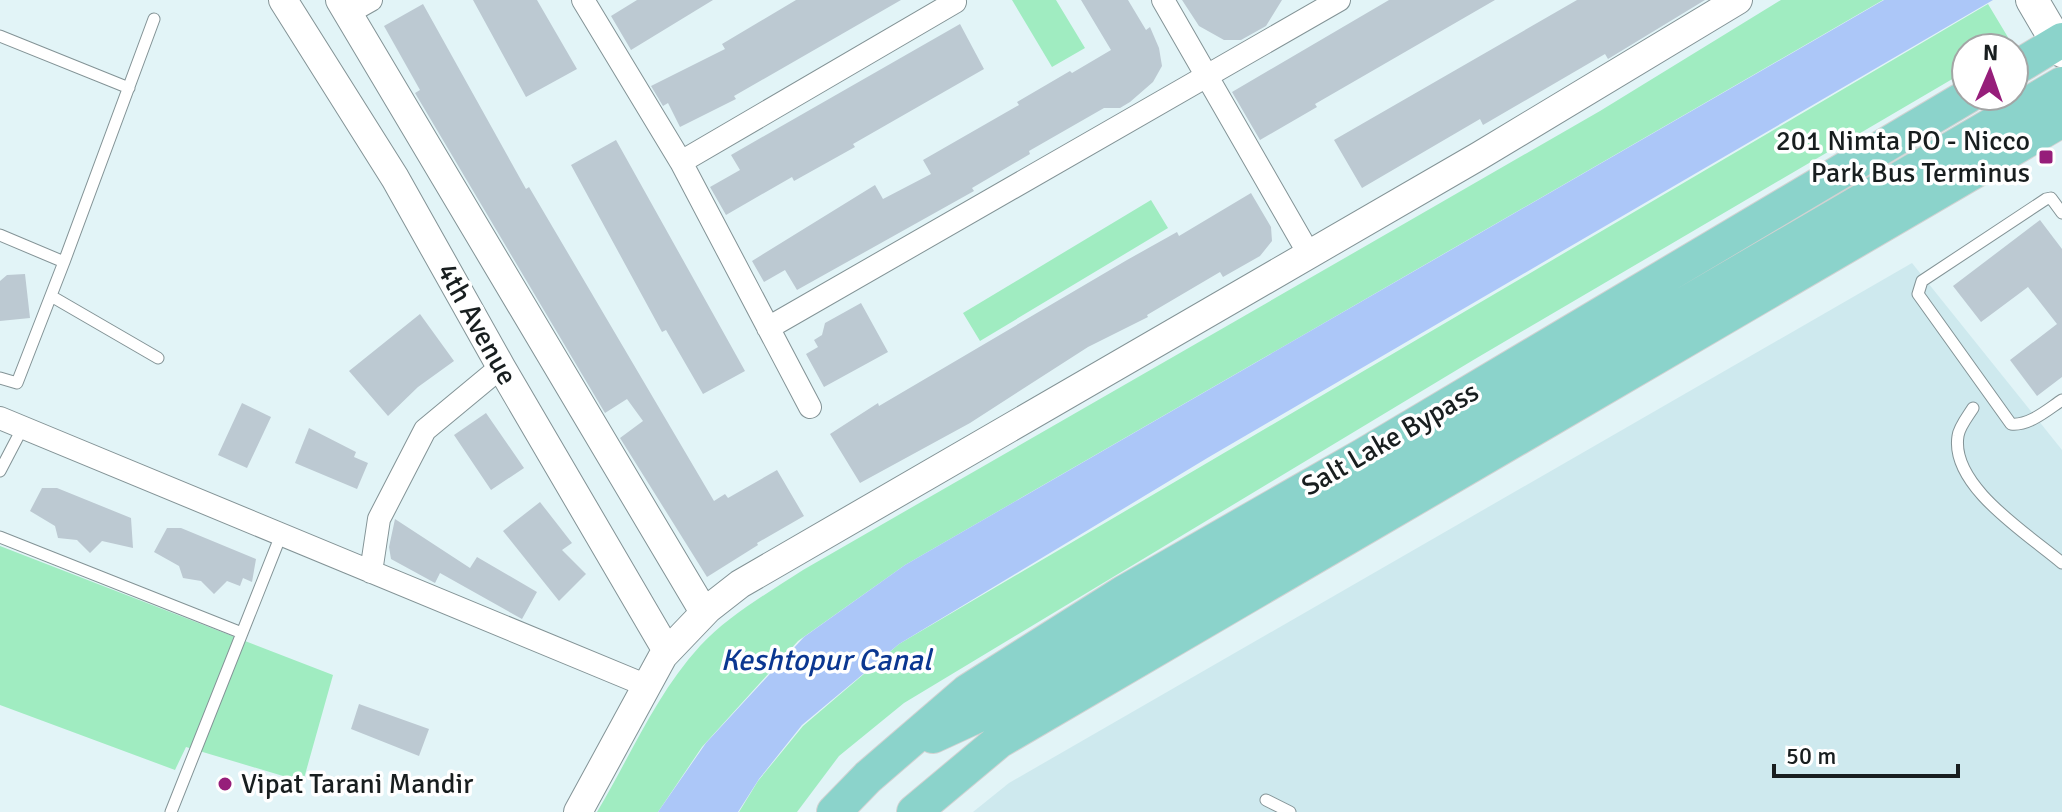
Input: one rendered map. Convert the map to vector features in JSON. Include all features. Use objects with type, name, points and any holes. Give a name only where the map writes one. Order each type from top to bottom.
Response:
[{"type":"main road","points":[[2030,61],[2060,45],[2035,5]]},
{"type":"main road","points":[[914,812],[991,727],[2062,84]]},
{"type":"main road","name":"Salt Lake Bypass","points":[[834,812],[868,777],[907,747],[968,691],[1123,593],[1378,447],[1950,107]]},
{"type":"main road","points":[[907,747],[991,727],[2062,120]]},
{"type":"street","name":"4th Avenue","points":[[283,0],[395,178],[667,651]]},
{"type":"street","points":[[583,0],[681,162],[810,407]]},
{"type":"street","points":[[1163,0],[1309,254]]},
{"type":"street","points":[[768,328],[1339,0]]},
{"type":"street","points":[[578,812],[645,685],[667,651],[704,612],[753,576],[1309,254],[1738,0]]},
{"type":"street","points":[[681,162],[955,2]]},
{"type":"street","name":"4th Avenue","points":[[353,4],[433,157],[704,612]]},
{"type":"street","points":[[395,178],[433,157]]},
{"type":"street","points":[[371,572],[379,519],[425,430],[501,367]]},
{"type":"street","points":[[0,418],[645,685]]},
{"type":"lane","points":[[0,378],[17,383],[154,19]]},
{"type":"lane","points":[[0,36],[129,88]]},
{"type":"lane","points":[[2062,213],[2051,198],[2046,199],[1922,281],[1918,294],[2011,424],[2019,425],[2041,415],[2062,400]]},
{"type":"lane","points":[[0,235],[64,262]]},
{"type":"lane","points":[[51,296],[158,358]]},
{"type":"lane","points":[[1973,408],[1958,435],[1960,462],[1969,483],[2062,563]]},
{"type":"lane","points":[[0,471],[23,427]]},
{"type":"lane","points":[[171,812],[281,535]]},
{"type":"lane","points":[[0,537],[242,633]]},
{"type":"lane","points":[[1266,800],[1290,812]]},
{"type":"shaded area","points":[[1912,263],[2062,450],[2062,812],[973,812],[1009,783]]},
{"type":"green space","points":[[1012,0],[1056,0],[1085,48],[1052,67]]},
{"type":"green space","points":[[1781,0],[1883,0],[905,565],[798,641],[702,747],[658,812],[597,812],[670,684],[711,635],[749,605],[803,570],[1600,111]]},
{"type":"green space","points":[[1988,4],[2005,32],[1950,32],[1950,80],[1475,359],[904,703],[839,756],[797,812],[739,812],[758,781],[803,726],[899,644]]},
{"type":"green space","points":[[1151,200],[1168,228],[980,341],[963,313]]},
{"type":"green space","points":[[0,546],[333,675],[303,782],[186,747],[175,770],[0,705]]},
{"type":"water","name":"Keshtopur Canal","points":[[1884,0],[1993,0],[1209,457],[899,644],[802,725],[759,779],[738,812],[658,812],[706,743],[804,637],[905,565]]},
{"type":"building","points":[[473,0],[537,0],[577,69],[526,97]]},
{"type":"building","points":[[637,0],[713,0],[631,50],[611,16]]},
{"type":"building","points":[[796,0],[901,0],[734,96],[736,99],[680,127],[668,103],[663,106],[651,86],[725,49],[722,44]]},
{"type":"building","points":[[1081,0],[1128,0],[1146,30],[1150,27],[1159,48],[1162,66],[1153,82],[1120,108],[1104,108],[1029,151],[1030,154],[972,188],[974,191],[797,290],[785,270],[764,282],[752,261],[875,185],[883,199],[931,174],[923,160],[1019,105],[1017,102],[1111,50]]},
{"type":"building","points":[[1182,0],[1282,0],[1266,26],[1241,40],[1224,40],[1199,26]]},
{"type":"building","points":[[1389,0],[1495,0],[1315,104],[1317,107],[1260,140],[1232,92]]},
{"type":"building","points":[[1577,0],[1705,0],[1608,59],[1605,54],[1483,125],[1480,119],[1362,188],[1334,140]]},
{"type":"building","points":[[423,4],[526,189],[529,187],[714,501],[725,494],[728,498],[777,470],[804,516],[707,577],[620,438],[643,421],[627,399],[605,413],[415,93],[420,90],[384,26]]},
{"type":"building","points":[[960,24],[984,69],[853,144],[855,147],[794,181],[792,177],[726,215],[710,187],[740,170],[731,155]]},
{"type":"building","points":[[616,140],[745,371],[703,394],[666,330],[662,332],[571,165]]},
{"type":"building","points":[[1251,193],[1271,227],[1272,241],[1260,256],[1223,277],[1220,272],[1148,317],[1088,347],[970,423],[860,483],[830,434],[878,403],[879,406],[1127,260],[1177,232],[1179,236]]},
{"type":"building","points":[[2040,220],[2062,249],[2062,377],[2037,396],[2010,360],[2057,324],[2028,287],[1981,322],[1953,286]]},
{"type":"building","points":[[25,274],[30,318],[0,321],[0,281],[7,275]]},
{"type":"building","points":[[861,303],[888,352],[824,387],[806,354],[818,347],[814,340],[822,335],[825,323]]},
{"type":"building","points":[[420,314],[454,361],[418,387],[388,416],[349,371]]},
{"type":"building","points":[[242,403],[271,417],[247,468],[218,455]]},
{"type":"building","points":[[486,413],[524,468],[491,490],[454,435]]},
{"type":"building","points":[[309,428],[356,452],[354,457],[368,463],[357,489],[295,463]]},
{"type":"building","points":[[42,488],[57,488],[131,518],[133,548],[102,541],[90,553],[77,540],[58,538],[55,526],[30,511]]},
{"type":"building","points":[[540,502],[572,543],[562,550],[586,574],[559,601],[503,531]]},
{"type":"building","points":[[395,519],[470,568],[477,557],[537,592],[522,619],[440,573],[435,583],[391,559],[389,547]]},
{"type":"building","points":[[167,528],[181,528],[256,559],[252,582],[243,578],[240,586],[227,581],[214,594],[201,581],[183,578],[179,566],[154,552]]},
{"type":"building","points":[[359,704],[429,729],[419,756],[351,729]]},
{"type":"place","name":"201 Nimta PO - Nicco Park Bus Terminus","points":[[2046,157]]},
{"type":"place","name":"Vipat Tarani Mandir","points":[[225,784]]}]
